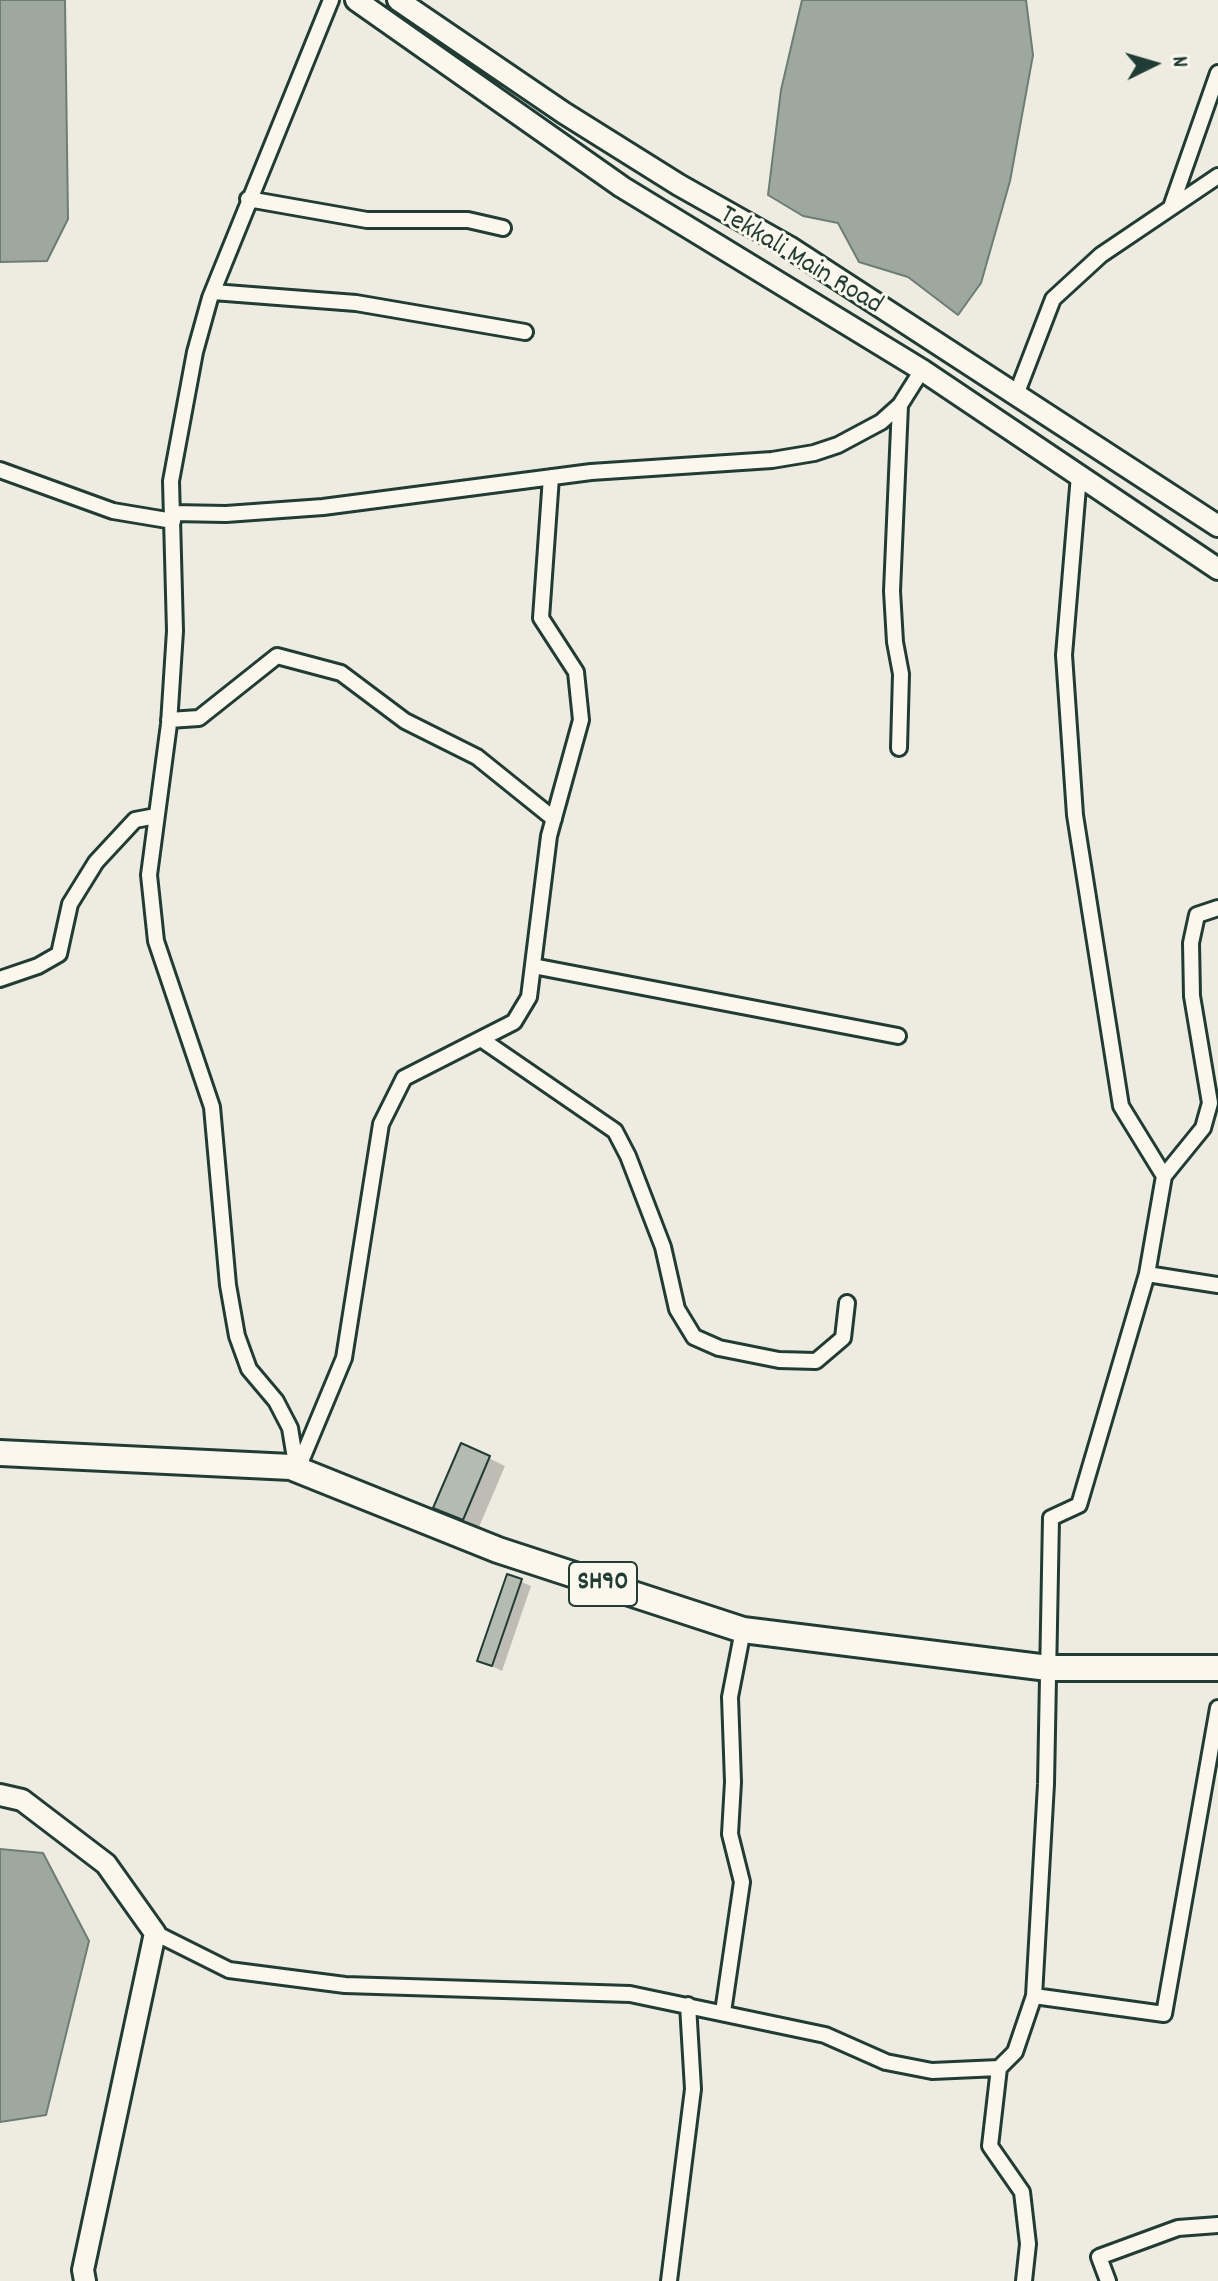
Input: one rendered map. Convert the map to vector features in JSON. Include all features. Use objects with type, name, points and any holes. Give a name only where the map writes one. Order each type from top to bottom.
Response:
[{"type":"main road","name":"Tekkali Main Road","points":[[356,0],[622,187],[922,370],[1218,569]]},
{"type":"main road","name":"Tekkali Main Road","points":[[398,0],[564,113],[679,185],[789,247],[1218,526]]},
{"type":"main road","name":"SH90","points":[[0,1453],[297,1470],[498,1550],[743,1630],[1048,1668],[1218,1668]]},
{"type":"main road","points":[[0,1795],[22,1800],[106,1864],[155,1933],[83,2270],[85,2281]]},
{"type":"street","points":[[297,1470],[290,1428],[276,1401],[249,1369],[237,1336],[228,1285],[212,1107],[156,941],[149,875],[169,720],[175,631],[171,481],[195,352],[213,292],[248,199],[331,0]]},
{"type":"street","points":[[1171,207],[1218,73]]},
{"type":"street","points":[[1016,395],[1053,299],[1101,255],[1218,176]]},
{"type":"street","points":[[248,199],[367,220],[468,220],[503,228]]},
{"type":"street","points":[[213,292],[356,303],[525,332]]},
{"type":"street","points":[[0,470],[113,511],[173,517],[323,507],[551,477],[772,460],[814,453],[838,445],[881,422],[900,405],[922,370]]},
{"type":"street","points":[[899,748],[901,674],[895,642],[892,563],[900,405]]},
{"type":"street","points":[[1079,475],[1064,655],[1075,815],[1121,1106],[1164,1176]]},
{"type":"street","points":[[297,1470],[344,1358],[381,1124],[404,1078],[514,1022],[529,997],[554,819],[581,720],[576,672],[541,618],[551,477]]},
{"type":"street","points":[[169,720],[199,718],[277,656],[341,673],[405,721],[477,757],[554,819]]},
{"type":"street","points":[[0,979],[38,966],[59,954],[70,904],[96,862],[135,820],[156,816]]},
{"type":"street","points":[[1024,2281],[1028,2244],[1022,2192],[990,2146],[999,2068],[1015,2052],[1034,1996],[1051,1518],[1079,1505],[1147,1274],[1164,1176],[1203,1128],[1210,1103],[1192,996],[1191,943],[1197,915],[1218,908]]},
{"type":"street","points":[[533,966],[898,1036]]},
{"type":"street","points":[[481,1039],[615,1131],[628,1156],[663,1247],[677,1309],[694,1337],[734,1351],[779,1360],[816,1361],[843,1338],[847,1303]]},
{"type":"street","points":[[1147,1274],[1218,1285]]},
{"type":"street","points":[[723,2012],[742,1882],[730,1834],[733,1782],[730,1697],[743,1630]]},
{"type":"street","points":[[1034,1996],[1164,2014],[1218,1708]]},
{"type":"street","points":[[155,1933],[229,1970],[345,1985],[630,1994],[825,2035],[886,2062],[932,2071],[999,2068]]},
{"type":"street","points":[[669,2281],[693,2089],[688,2005]]},
{"type":"street","points":[[1108,2281],[1099,2257],[1178,2228],[1218,2225]]},
{"type":"shaded area","points":[[0,0],[65,0],[68,219],[47,261],[0,262]]},
{"type":"shaded area","points":[[802,0],[1026,0],[1033,55],[1010,181],[981,283],[958,315],[908,277],[859,262],[838,223],[803,216],[768,195],[781,90]]},
{"type":"shaded area","points":[[0,1849],[43,1853],[89,1941],[46,2115],[0,2122]]},
{"type":"building","points":[[461,1443],[490,1456],[463,1520],[433,1508]]},
{"type":"building","points":[[507,1574],[522,1579],[492,1666],[477,1661]]}]
